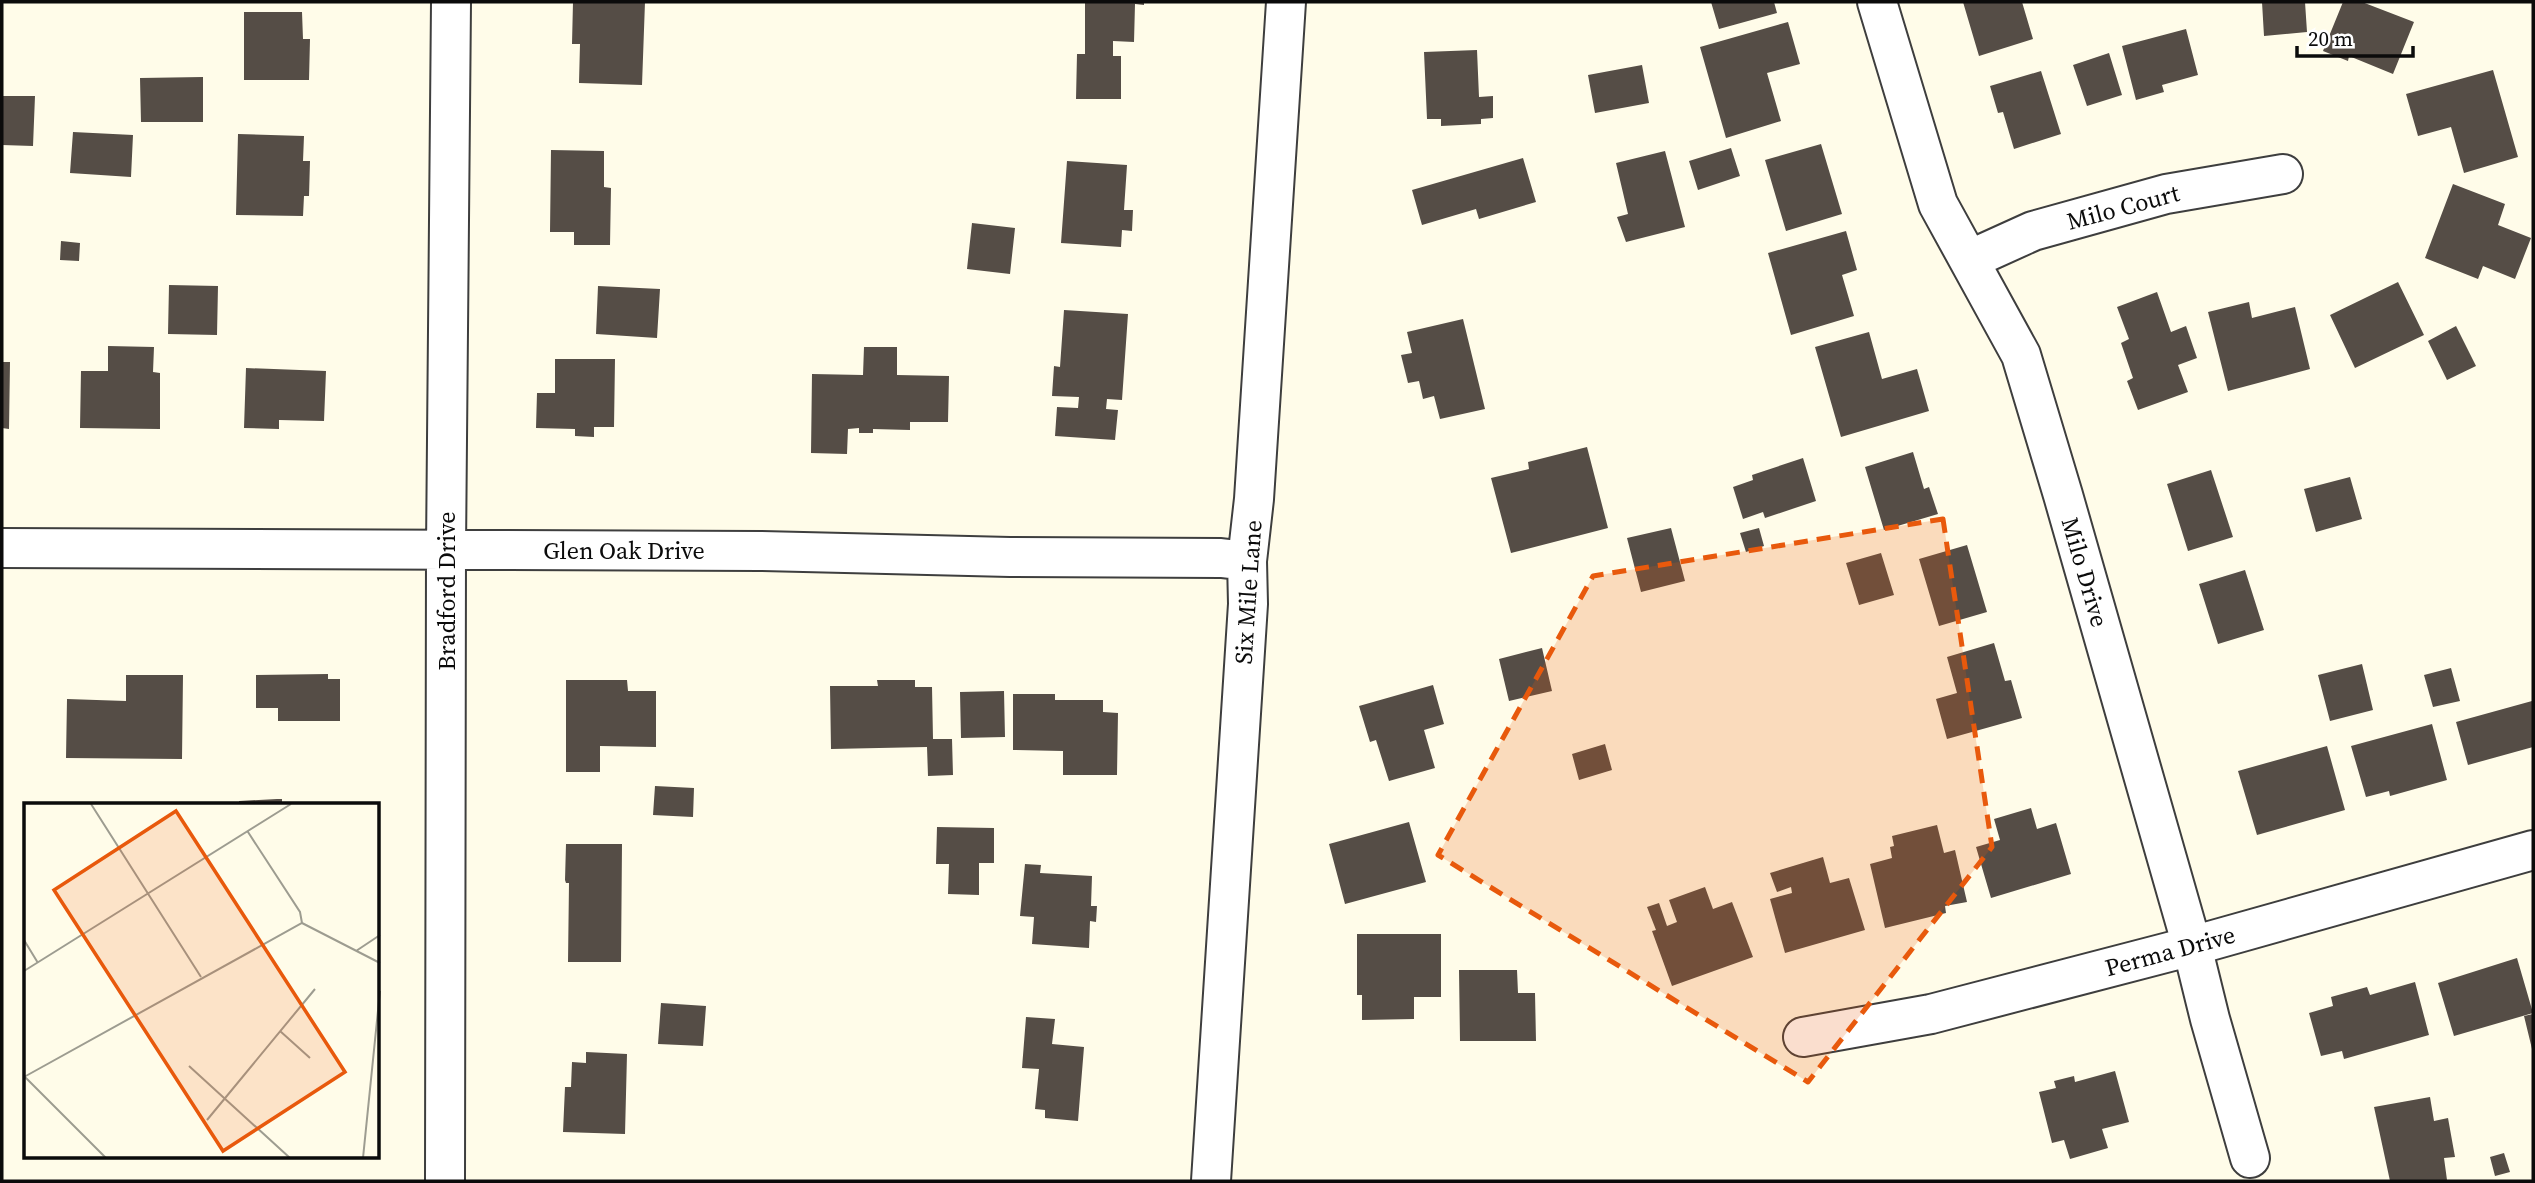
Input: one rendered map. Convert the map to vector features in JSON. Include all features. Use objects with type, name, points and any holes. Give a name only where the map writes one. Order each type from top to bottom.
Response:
[{"type":"street","name":"Bradford Drive","points":[[445,1181],[446,549],[451,2]]},
{"type":"street","name":"Six Mile Lane","points":[[1211,1181],[1248,604],[1247,561],[1254,499],[1286,2]]},
{"type":"street","name":"Milo Drive","points":[[1877,2],[1938,204],[2021,355],[2192,946],[2250,1158]]},
{"type":"street","name":"Milo Court","points":[[1969,260],[2033,231],[2166,194],[2283,174]]},
{"type":"street","name":"Glen Oak Drive","points":[[2,548],[446,549],[1221,558],[1247,561]]},
{"type":"street","name":"Perma Drive","points":[[1803,1037],[1931,1014],[2192,946],[2533,850]]},
{"type":"highlighted area","points":[[1943,519],[1992,847],[1808,1082],[1438,855],[1593,576]]},
{"type":"building","points":[[573,2],[645,2],[642,85],[579,83],[580,44],[572,44]]},
{"type":"building","points":[[1085,2],[1144,2],[1144,5],[1135,4],[1134,42],[1113,41],[1113,56],[1121,56],[1121,99],[1076,99],[1077,54],[1085,54]]},
{"type":"building","points":[[1711,2],[1774,2],[1777,13],[1719,29]]},
{"type":"building","points":[[1963,2],[2022,2],[2033,39],[1979,56]]},
{"type":"building","points":[[2262,2],[2305,2],[2307,32],[2264,36]]},
{"type":"building","points":[[2343,2],[2362,2],[2414,22],[2393,74],[2349,56],[2348,61],[2323,51]]},
{"type":"building","points":[[244,12],[302,12],[303,39],[310,39],[309,80],[244,80]]},
{"type":"building","points":[[1788,22],[1800,64],[1767,73],[1781,121],[1726,138],[1700,47]]},
{"type":"building","points":[[2186,29],[2198,75],[2162,85],[2164,92],[2136,100],[2122,46]]},
{"type":"building","points":[[1477,50],[1479,97],[1493,96],[1493,118],[1481,119],[1481,124],[1441,126],[1441,119],[1427,119],[1424,52]]},
{"type":"building","points":[[2109,53],[2122,95],[2087,106],[2073,65]]},
{"type":"building","points":[[1642,65],[1649,103],[1595,113],[1588,75]]},
{"type":"building","points":[[2493,70],[2518,157],[2464,173],[2451,127],[2418,136],[2406,94]]},
{"type":"building","points":[[2041,71],[2061,134],[2014,149],[2003,112],[1998,113],[1990,86]]},
{"type":"building","points":[[203,77],[203,122],[141,122],[140,78]]},
{"type":"building","points":[[2,96],[35,96],[33,146],[2,145]]},
{"type":"building","points":[[73,132],[133,135],[131,177],[70,173]]},
{"type":"building","points":[[238,134],[304,136],[303,161],[310,161],[309,196],[304,196],[303,216],[236,215]]},
{"type":"building","points":[[1821,144],[1842,214],[1786,231],[1765,160]]},
{"type":"building","points":[[1731,148],[1740,176],[1698,190],[1689,161]]},
{"type":"building","points":[[551,150],[604,151],[604,187],[611,188],[610,245],[574,245],[574,232],[550,232]]},
{"type":"building","points":[[1665,151],[1685,227],[1626,242],[1617,217],[1628,214],[1616,163]]},
{"type":"building","points":[[1523,158],[1536,202],[1479,219],[1476,209],[1422,225],[1412,190]]},
{"type":"building","points":[[1067,161],[1127,165],[1124,210],[1133,210],[1132,231],[1122,230],[1121,247],[1061,243]]},
{"type":"building","points":[[2453,184],[2505,204],[2498,225],[2531,238],[2515,279],[2483,266],[2478,279],[2425,258]]},
{"type":"building","points":[[972,223],[1015,228],[1010,274],[967,269]]},
{"type":"building","points":[[1846,231],[1857,270],[1842,275],[1854,316],[1791,335],[1768,253]]},
{"type":"building","points":[[61,241],[80,243],[79,261],[60,260]]},
{"type":"building","points":[[2398,282],[2424,335],[2355,368],[2330,315]]},
{"type":"building","points":[[169,285],[218,286],[217,335],[168,334]]},
{"type":"building","points":[[598,286],[660,289],[657,338],[596,334]]},
{"type":"building","points":[[2157,292],[2171,332],[2186,326],[2197,358],[2178,365],[2188,392],[2138,410],[2127,381],[2133,378],[2121,343],[2129,339],[2117,307]]},
{"type":"building","points":[[2249,302],[2252,318],[2295,307],[2310,369],[2228,391],[2208,312]]},
{"type":"building","points":[[1064,310],[1128,314],[1122,400],[1107,399],[1106,409],[1118,410],[1115,440],[1055,436],[1057,407],[1078,408],[1079,397],[1052,396],[1054,366],[1060,367]]},
{"type":"building","points":[[1463,319],[1485,409],[1440,419],[1434,396],[1423,399],[1419,381],[1408,383],[1401,355],[1412,353],[1407,332]]},
{"type":"building","points":[[2456,326],[2476,366],[2447,380],[2428,341]]},
{"type":"building","points":[[1869,332],[1882,379],[1917,369],[1929,411],[1841,437],[1815,347]]},
{"type":"building","points":[[108,346],[154,347],[153,372],[160,373],[160,429],[80,428],[81,371],[108,371]]},
{"type":"building","points":[[864,347],[897,347],[897,375],[949,376],[948,422],[910,422],[910,430],[873,429],[873,433],[859,433],[859,428],[848,429],[847,454],[811,453],[812,374],[863,375]]},
{"type":"building","points":[[555,359],[615,359],[614,427],[594,427],[594,437],[575,436],[575,429],[536,428],[537,393],[555,393]]},
{"type":"building","points":[[2,362],[10,362],[9,429],[2,428]]},
{"type":"building","points":[[246,368],[326,371],[324,421],[279,420],[279,429],[244,428]]},
{"type":"building","points":[[1587,447],[1608,528],[1511,553],[1491,478],[1529,469],[1528,462]]},
{"type":"building","points":[[1913,452],[1924,489],[1929,487],[1938,514],[1884,530],[1865,467]]},
{"type":"building","points":[[1803,458],[1816,501],[1765,518],[1763,512],[1743,519],[1733,487],[1753,480],[1752,475]]},
{"type":"building","points":[[2211,470],[2233,537],[2188,551],[2167,484]]},
{"type":"building","points":[[2350,477],[2362,519],[2316,532],[2304,489]]},
{"type":"building","points":[[1671,528],[1685,581],[1641,592],[1627,538]]},
{"type":"building","points":[[1759,528],[1764,546],[1746,552],[1740,533]]},
{"type":"building","points":[[1967,545],[1987,612],[1939,626],[1919,559]]},
{"type":"building","points":[[1881,553],[1894,595],[1859,605],[1846,563]]},
{"type":"building","points":[[2245,570],[2264,630],[2218,644],[2199,584]]},
{"type":"building","points":[[1994,643],[2005,681],[2011,680],[2022,718],[1947,739],[1936,699],[1957,693],[1947,657]]},
{"type":"building","points":[[1542,648],[1552,691],[1509,701],[1499,659]]},
{"type":"building","points":[[2362,664],[2373,710],[2330,721],[2318,675]]},
{"type":"building","points":[[2451,668],[2460,701],[2433,707],[2424,675]]},
{"type":"building","points":[[328,674],[328,679],[340,679],[340,721],[278,721],[278,708],[256,708],[256,675]]},
{"type":"building","points":[[126,675],[183,675],[182,759],[66,758],[67,699],[126,701]]},
{"type":"building","points":[[566,680],[627,680],[628,691],[656,691],[656,747],[600,746],[600,772],[566,772]]},
{"type":"building","points":[[877,680],[915,680],[915,687],[932,687],[933,739],[952,739],[953,775],[928,776],[927,747],[831,749],[830,686],[878,686]]},
{"type":"building","points":[[1433,685],[1444,724],[1424,730],[1435,768],[1389,781],[1376,740],[1370,742],[1359,706]]},
{"type":"building","points":[[1004,691],[1005,737],[961,738],[960,692]]},
{"type":"building","points":[[1013,694],[1055,694],[1055,700],[1103,700],[1103,712],[1118,713],[1117,775],[1063,775],[1063,751],[1013,750]]},
{"type":"building","points":[[2532,701],[2533,747],[2468,765],[2456,722]]},
{"type":"building","points":[[2432,724],[2447,780],[2390,796],[2389,791],[2366,797],[2351,746]]},
{"type":"building","points":[[1605,744],[1612,770],[1579,780],[1572,754]]},
{"type":"building","points":[[2327,746],[2345,810],[2257,835],[2238,771]]},
{"type":"building","points":[[655,786],[694,788],[693,817],[653,815]]},
{"type":"building","points":[[282,799],[282,803],[239,803]]},
{"type":"building","points":[[2031,808],[2037,829],[2056,823],[2071,874],[1991,898],[1976,847],[2000,840],[1994,819]]},
{"type":"building","points":[[1409,822],[1426,882],[1345,904],[1329,844]]},
{"type":"building","points":[[1937,825],[1944,853],[1955,850],[1967,902],[1945,906],[1946,913],[1885,928],[1870,864],[1892,858],[1892,836]]},
{"type":"building","points":[[937,827],[994,828],[994,863],[979,863],[979,895],[948,894],[949,864],[936,864]]},
{"type":"building","points":[[566,844],[622,844],[621,962],[568,962],[569,883],[565,880]]},
{"type":"building","points":[[1823,857],[1830,883],[1849,878],[1865,930],[1785,953],[1770,899],[1792,893],[1791,887],[1777,892],[1770,873]]},
{"type":"building","points":[[1025,864],[1041,865],[1040,873],[1092,876],[1091,906],[1097,906],[1096,922],[1090,921],[1089,948],[1032,944],[1034,917],[1020,916]]},
{"type":"building","points":[[1705,887],[1713,909],[1732,902],[1753,957],[1672,986],[1652,931],[1656,930],[1647,907],[1659,903],[1667,926],[1677,922],[1669,900]]},
{"type":"building","points":[[1357,934],[1441,934],[1441,997],[1414,997],[1414,1019],[1362,1020],[1362,995],[1357,995]]},
{"type":"building","points":[[2517,958],[2533,1013],[2454,1036],[2438,983]]},
{"type":"building","points":[[1459,970],[1517,970],[1518,993],[1535,993],[1536,1041],[1460,1041]]},
{"type":"building","points":[[2415,982],[2429,1035],[2344,1059],[2342,1051],[2321,1056],[2309,1013],[2333,1006],[2331,997],[2367,987],[2370,995]]},
{"type":"building","points":[[661,1003],[706,1006],[703,1046],[658,1044]]},
{"type":"building","points":[[2533,1014],[2533,1049],[2532,1049],[2524,1016]]},
{"type":"building","points":[[1026,1017],[1055,1019],[1052,1044],[1084,1047],[1078,1121],[1045,1118],[1045,1110],[1035,1109],[1039,1069],[1022,1068]]},
{"type":"building","points":[[586,1052],[627,1054],[625,1134],[563,1132],[565,1087],[571,1087],[572,1062],[586,1063]]},
{"type":"building","points":[[2115,1071],[2129,1122],[2102,1129],[2108,1148],[2070,1159],[2064,1140],[2052,1143],[2039,1092],[2056,1088],[2054,1081],[2074,1076],[2075,1082]]},
{"type":"building","points":[[2430,1097],[2434,1121],[2448,1118],[2455,1157],[2444,1158],[2447,1180],[2390,1181],[2374,1107]]},
{"type":"building","points":[[2504,1153],[2510,1172],[2495,1176],[2490,1157]]}]
